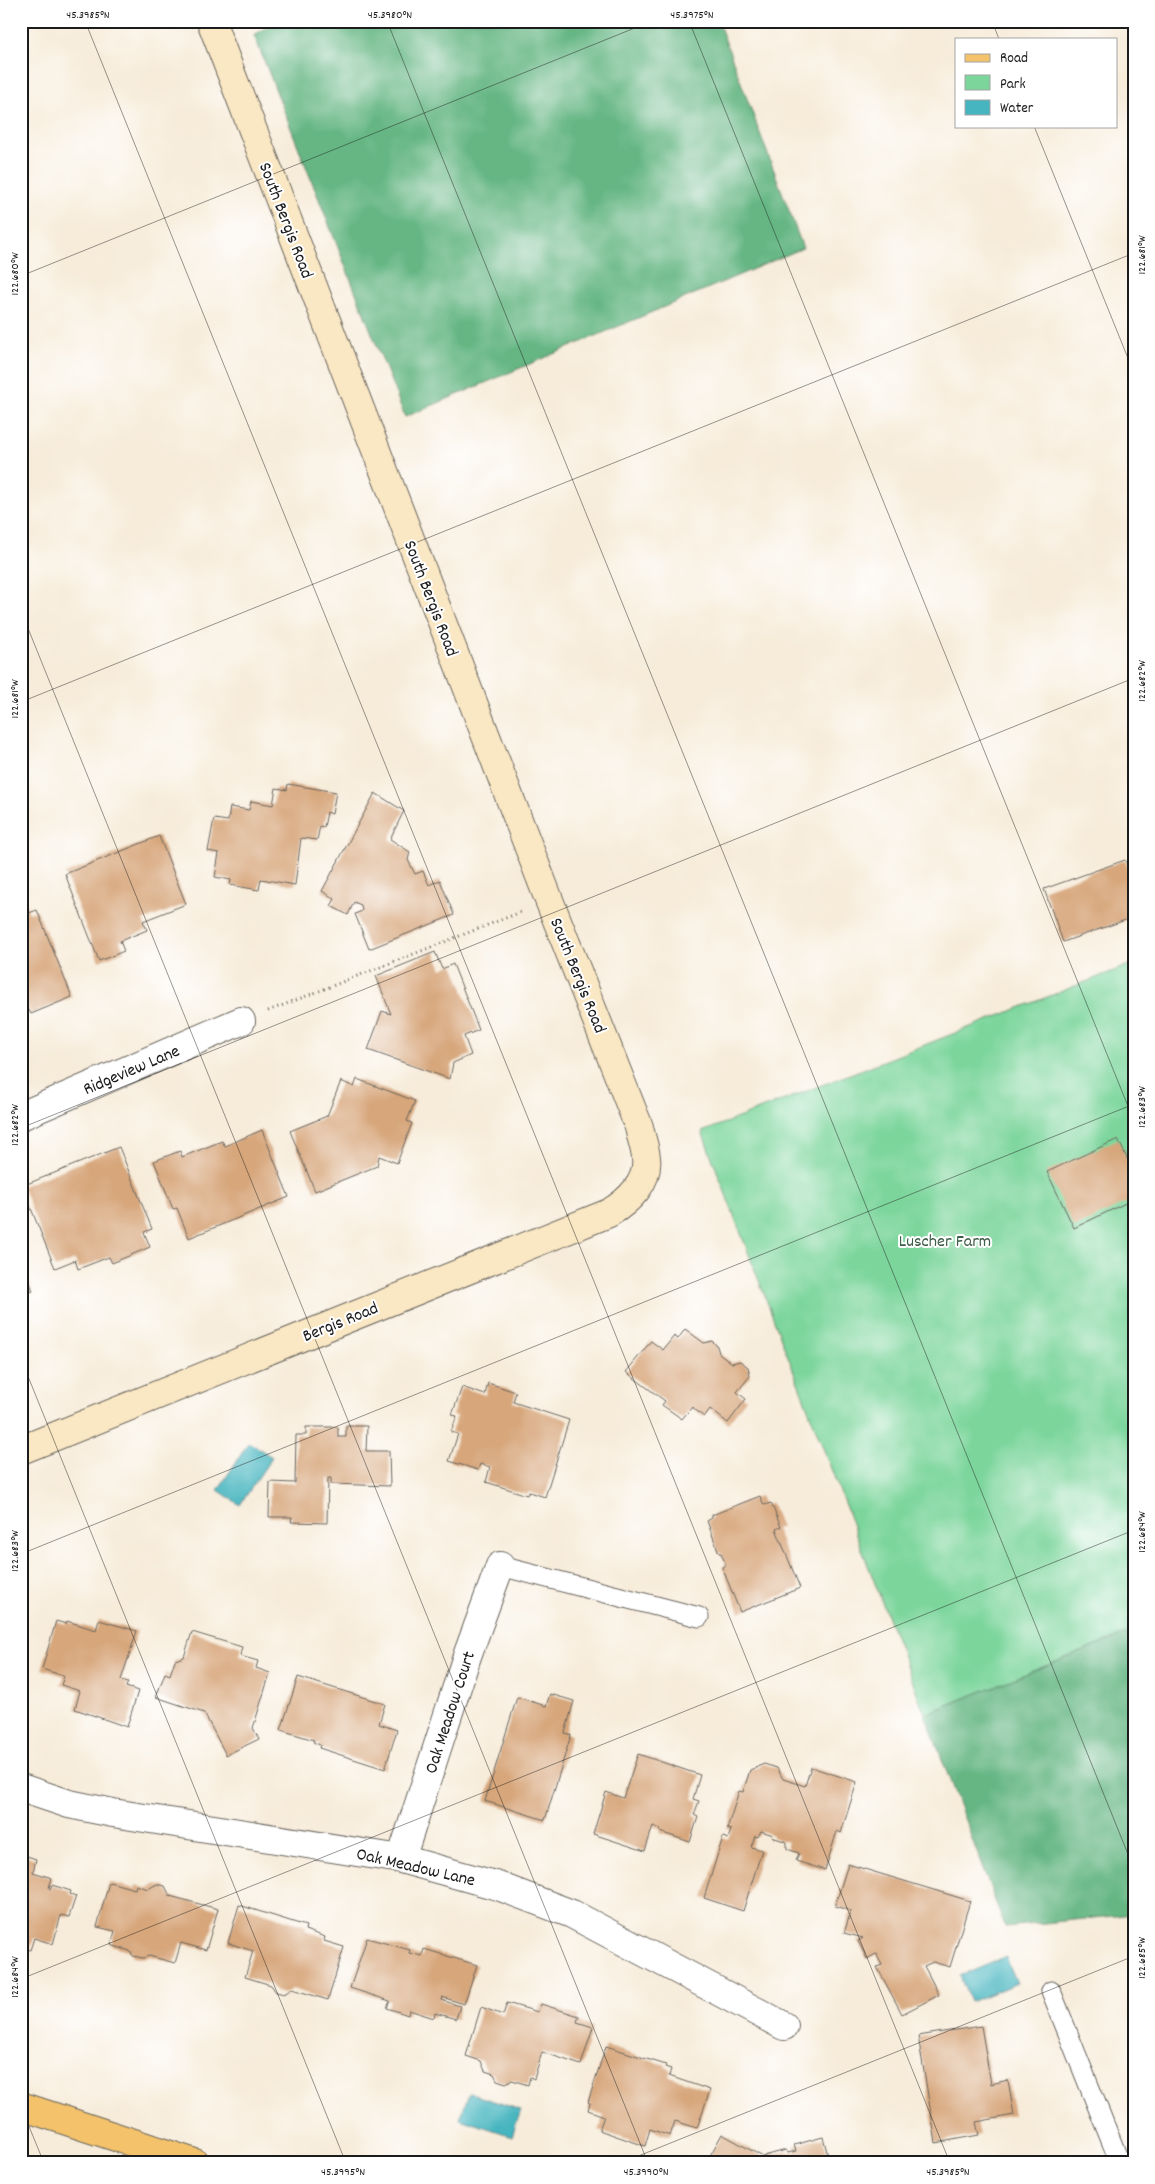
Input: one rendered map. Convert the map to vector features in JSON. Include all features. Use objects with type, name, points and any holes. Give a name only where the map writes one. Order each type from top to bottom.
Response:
[{"type":"main road","points":[[21,2106],[195,2163]]},
{"type":"street","name":"South Bergis Road","points":[[211,21],[549,900],[639,1127],[647,1160],[644,1175]]},
{"type":"street","name":"Ridgeview Lane","points":[[21,1116],[241,1021]]},
{"type":"street","name":"Bergis Road","points":[[21,1450],[609,1212],[629,1199],[640,1186],[644,1175]]},
{"type":"street","name":"Oak Meadow Court","points":[[401,1859],[467,1656],[500,1566]]},
{"type":"street","name":"Oak Meadow Lane","points":[[21,1788],[69,1804],[113,1813],[401,1859],[498,1886],[572,1914],[784,2026]]},
{"type":"lane","points":[[500,1566],[700,1617]]},
{"type":"lane","points":[[1051,1991],[1120,2163]]},
{"type":"path","points":[[241,1021],[312,995],[549,900]]},
{"type":"green space","points":[[277,21],[718,21],[803,248],[405,417],[254,35]]},
{"type":"green space","name":"Luscher Farm","points":[[1134,963],[1134,1654],[1126,1634],[925,1714],[702,1132]]},
{"type":"green space","points":[[1126,1634],[1134,1655],[1134,1914],[1005,1927],[925,1714]]},
{"type":"water","points":[[249,1442],[272,1457],[240,1505],[218,1490]]},
{"type":"water","points":[[1006,1957],[1017,1983],[970,2002],[960,1976]]},
{"type":"water","points":[[469,2093],[521,2110],[512,2136],[460,2119]]},
{"type":"building","points":[[288,784],[336,792],[332,814],[327,812],[324,827],[320,826],[317,840],[301,838],[295,885],[261,879],[259,890],[230,885],[231,880],[215,877],[219,853],[208,851],[214,819],[228,821],[230,807],[249,810],[251,801],[273,805],[276,788],[287,790]]},
{"type":"building","points":[[375,793],[404,811],[390,839],[410,852],[408,860],[415,874],[423,871],[429,885],[440,880],[454,915],[369,949],[355,914],[362,911],[361,905],[354,902],[348,915],[331,906],[335,899],[322,891]]},
{"type":"building","points":[[159,836],[186,904],[143,921],[147,930],[120,941],[124,951],[99,961],[65,874]]},
{"type":"building","points":[[1125,860],[1134,884],[1134,917],[1063,942],[1044,889]]},
{"type":"building","points":[[24,899],[29,913],[37,910],[72,997],[31,1014],[29,1010],[21,1013],[21,900]]},
{"type":"building","points":[[435,952],[442,969],[453,964],[479,1030],[464,1036],[471,1055],[453,1063],[450,1079],[368,1050],[382,1011],[391,1014],[376,976]]},
{"type":"building","points":[[357,1079],[415,1101],[407,1121],[412,1123],[397,1163],[379,1156],[377,1166],[315,1191],[290,1131],[327,1116],[341,1081],[354,1087]]},
{"type":"building","points":[[262,1130],[289,1197],[189,1238],[177,1208],[173,1209],[154,1161],[180,1151],[182,1157],[222,1141],[225,1146]]},
{"type":"building","points":[[1118,1139],[1134,1173],[1134,1199],[1074,1228],[1047,1172]]},
{"type":"building","points":[[119,1147],[152,1229],[144,1232],[150,1247],[112,1263],[109,1257],[78,1269],[75,1260],[55,1268],[22,1186]]},
{"type":"building","points":[[21,1260],[33,1291],[21,1296]]},
{"type":"building","points":[[685,1329],[704,1343],[712,1341],[717,1346],[719,1353],[732,1363],[740,1361],[748,1367],[750,1376],[737,1392],[746,1399],[728,1423],[710,1409],[704,1417],[692,1407],[682,1419],[662,1405],[665,1401],[626,1372],[651,1341],[663,1350],[674,1336],[678,1339]]},
{"type":"building","points":[[488,1383],[516,1392],[513,1402],[569,1420],[545,1497],[529,1492],[527,1495],[486,1482],[490,1467],[480,1464],[478,1470],[449,1461],[458,1434],[451,1432],[457,1416],[452,1415],[462,1387],[485,1395]]},
{"type":"building","points":[[346,1426],[367,1426],[366,1451],[389,1451],[390,1486],[331,1484],[331,1478],[328,1478],[327,1523],[291,1522],[292,1517],[269,1517],[270,1482],[295,1483],[296,1435],[306,1435],[306,1427],[338,1427],[338,1437],[346,1437]]},
{"type":"building","points":[[760,1496],[764,1505],[771,1503],[781,1527],[776,1529],[800,1588],[740,1612],[722,1567],[726,1565],[721,1553],[719,1553],[707,1521],[712,1518],[712,1515]]},
{"type":"building","points":[[99,1620],[137,1631],[121,1680],[128,1682],[126,1687],[138,1691],[127,1727],[75,1709],[80,1691],[61,1685],[64,1676],[42,1669],[56,1621],[66,1624],[67,1621],[96,1630]]},
{"type":"building","points":[[192,1632],[242,1647],[240,1656],[258,1661],[256,1668],[270,1673],[253,1728],[259,1739],[226,1755],[204,1713],[156,1697],[165,1673],[170,1675],[175,1660],[184,1657]]},
{"type":"building","points":[[298,1677],[385,1704],[379,1724],[397,1730],[385,1769],[319,1748],[320,1745],[313,1742],[314,1740],[281,1730]]},
{"type":"building","points":[[550,1694],[574,1701],[565,1733],[571,1735],[545,1820],[485,1801],[517,1697],[546,1706]]},
{"type":"building","points":[[638,1754],[700,1775],[693,1799],[699,1801],[694,1815],[698,1817],[690,1842],[660,1832],[661,1829],[653,1826],[645,1851],[593,1834],[606,1792],[623,1798]]},
{"type":"building","points":[[764,1764],[777,1768],[783,1779],[805,1786],[811,1767],[857,1782],[841,1833],[837,1831],[825,1870],[796,1861],[799,1853],[787,1849],[787,1842],[772,1837],[773,1835],[761,1831],[758,1837],[755,1836],[751,1847],[762,1850],[743,1911],[704,1898],[723,1837],[728,1839],[731,1830],[727,1829],[739,1791],[743,1792],[750,1770]]},
{"type":"building","points":[[21,1854],[36,1859],[33,1872],[52,1878],[49,1888],[51,1889],[52,1885],[71,1891],[70,1894],[76,1896],[69,1917],[61,1915],[53,1944],[34,1938],[30,1950],[21,1947]]},
{"type":"building","points":[[848,1864],[970,1901],[950,1967],[933,1962],[924,1966],[939,1995],[902,2014],[877,1967],[882,1965],[876,1954],[867,1959],[858,1941],[863,1938],[844,1933],[851,1911],[835,1906]]},
{"type":"building","points":[[109,1882],[135,1889],[136,1885],[148,1889],[157,1884],[165,1886],[170,1896],[218,1909],[206,1950],[181,1943],[175,1963],[149,1956],[143,1958],[133,1956],[130,1951],[111,1945],[115,1931],[97,1927]]},
{"type":"building","points":[[239,1905],[306,1926],[305,1930],[325,1937],[324,1941],[344,1947],[328,2000],[292,1989],[284,1994],[276,1992],[271,1985],[245,1977],[253,1951],[228,1943]]},
{"type":"building","points":[[367,1938],[410,1950],[409,1953],[422,1956],[424,1949],[477,1965],[464,2004],[442,1997],[441,2000],[460,2006],[456,2019],[435,2013],[434,2018],[409,2010],[408,2015],[387,2008],[390,2001],[350,1988]]},
{"type":"building","points":[[507,2003],[538,2012],[541,2004],[579,2016],[577,2022],[593,2027],[581,2065],[542,2052],[534,2079],[530,2077],[528,2085],[512,2080],[506,2083],[497,2080],[494,2074],[485,2071],[481,2061],[466,2056],[481,2007],[503,2015]]},
{"type":"building","points":[[981,2026],[991,2084],[1008,2080],[1014,2115],[976,2122],[979,2135],[936,2143],[918,2036]]},
{"type":"building","points":[[606,2046],[666,2065],[665,2067],[671,2069],[669,2076],[710,2090],[697,2128],[675,2121],[670,2136],[650,2129],[645,2146],[599,2130],[604,2116],[588,2110],[590,2103],[588,2102]]},
{"type":"building","points":[[722,2134],[765,2158],[764,2156],[786,2150],[788,2153],[796,2151],[794,2145],[823,2137],[830,2163],[706,2163]]}]
